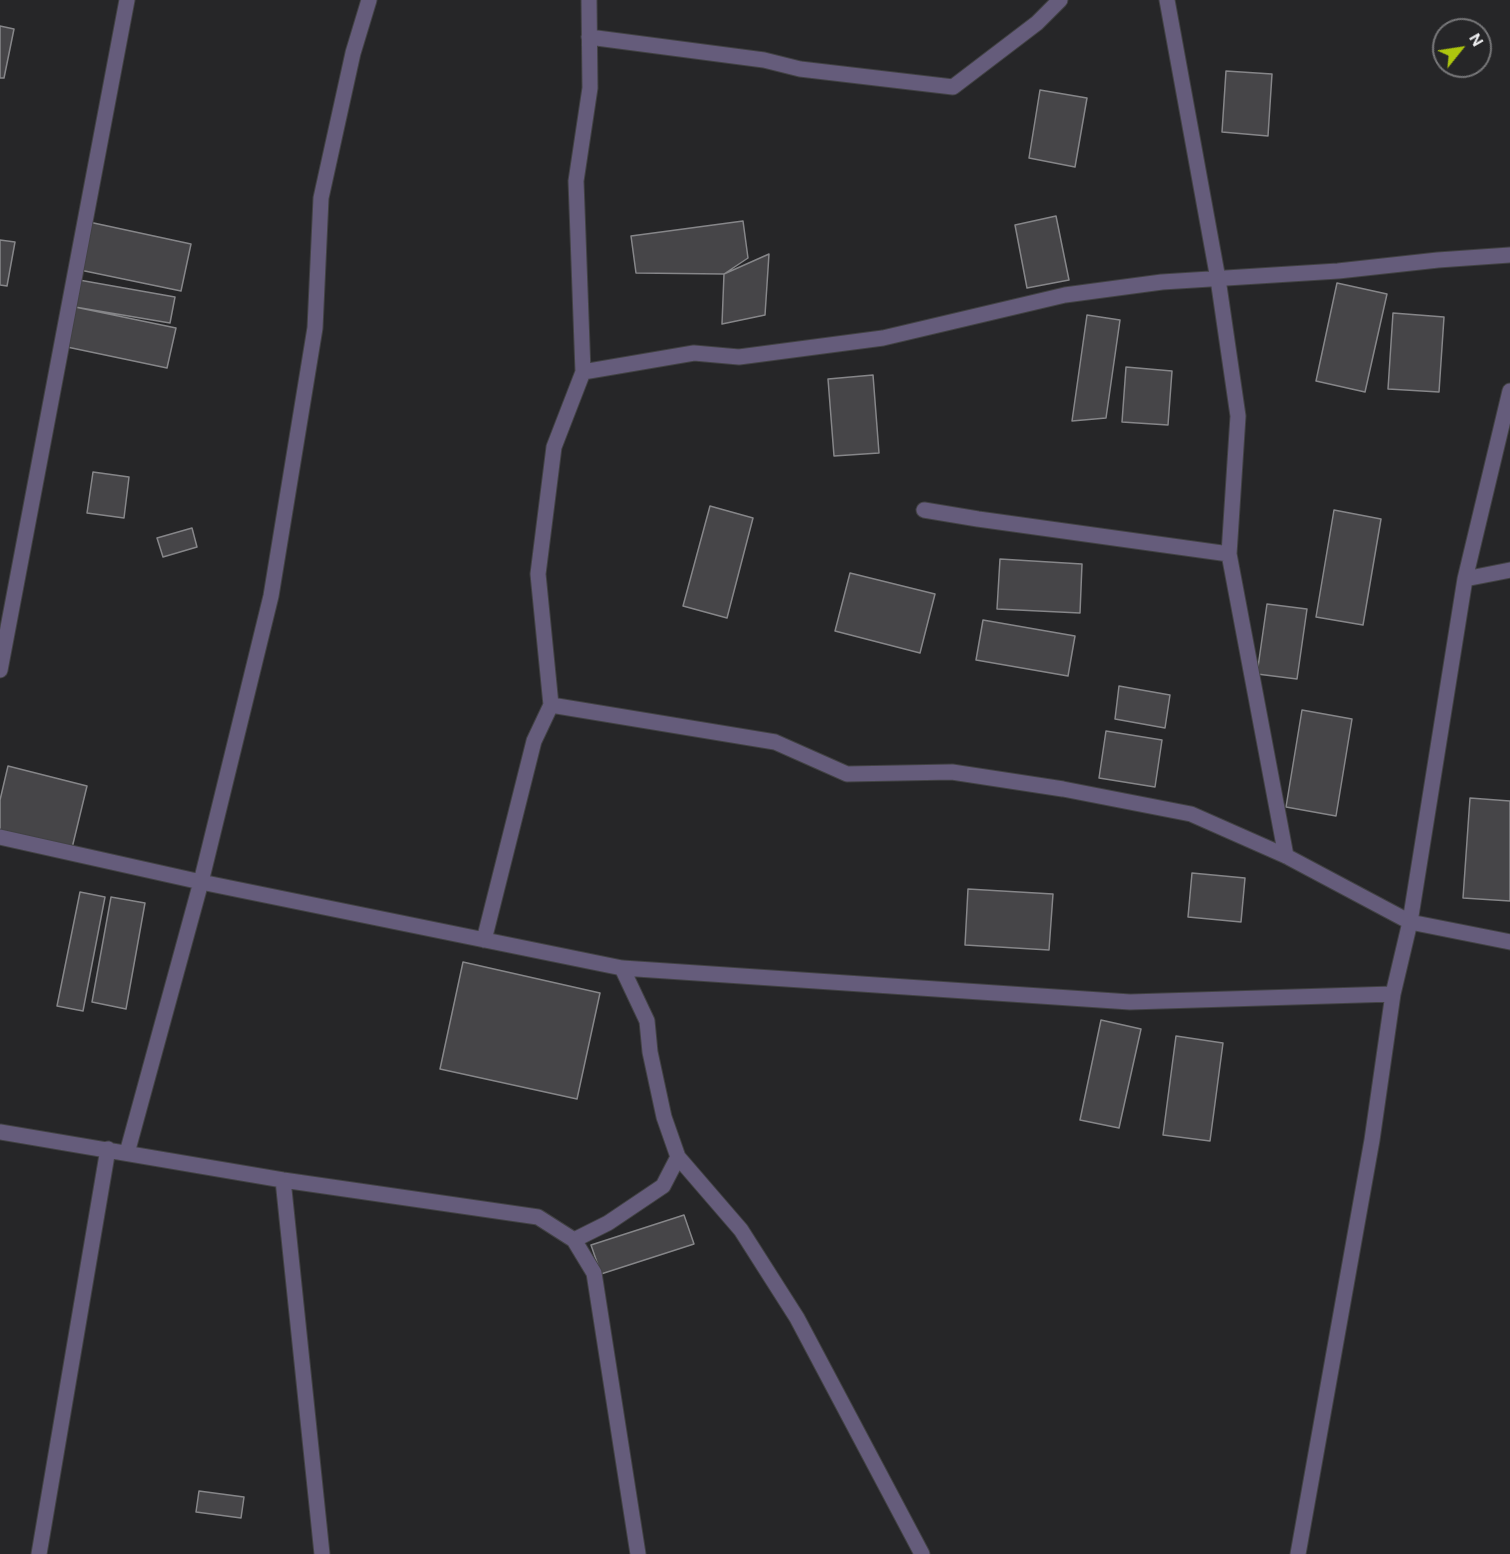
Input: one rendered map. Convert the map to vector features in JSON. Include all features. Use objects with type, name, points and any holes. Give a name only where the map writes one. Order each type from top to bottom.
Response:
[{"type":"street","points":[[0,670],[128,0]]},
{"type":"street","points":[[127,1152],[201,882],[271,596],[315,328],[321,198],[353,53],[369,0]]},
{"type":"street","points":[[484,940],[534,741],[551,705],[538,574],[554,447],[583,372],[576,181],[590,88],[589,0]]},
{"type":"street","points":[[589,37],[765,60],[800,69],[953,87],[1037,23],[1060,0]]},
{"type":"street","points":[[1167,0],[1218,279],[1238,416],[1229,554],[1286,856]]},
{"type":"street","points":[[583,372],[694,353],[739,357],[883,338],[1065,295],[1162,282],[1338,271],[1510,255]]},
{"type":"street","points":[[1298,1554],[1372,1140],[1393,994],[1410,922],[1465,579],[1510,391]]},
{"type":"street","points":[[924,510],[1229,554]]},
{"type":"street","points":[[1465,579],[1510,570]]},
{"type":"street","points":[[551,705],[775,742],[847,774],[952,772],[1063,789],[1191,814],[1286,856],[1410,922],[1510,942]]},
{"type":"street","points":[[0,837],[201,882],[622,968],[1130,1002],[1393,994]]},
{"type":"street","points":[[622,968],[647,1021],[650,1052],[664,1117],[678,1156],[741,1230],[797,1318],[922,1554]]},
{"type":"street","points":[[0,1132],[283,1180],[538,1217],[574,1240],[594,1273],[638,1554]]},
{"type":"street","points":[[39,1554],[108,1149]]},
{"type":"street","points":[[574,1240],[608,1223],[663,1186],[678,1156]]},
{"type":"street","points":[[283,1180],[322,1554]]},
{"type":"building","points":[[0,26],[14,29],[4,78],[0,78]]},
{"type":"building","points":[[1226,71],[1272,74],[1268,136],[1222,132]]},
{"type":"building","points":[[1040,90],[1087,98],[1075,167],[1029,158]]},
{"type":"building","points":[[1056,216],[1069,280],[1027,288],[1015,225]]},
{"type":"building","points":[[743,221],[748,258],[724,274],[636,273],[631,236]]},
{"type":"building","points":[[89,222],[191,244],[181,291],[80,270]]},
{"type":"building","points":[[0,240],[15,242],[7,286],[0,285]]},
{"type":"building","points":[[769,254],[765,315],[722,324],[724,274]]},
{"type":"building","points":[[79,280],[175,297],[170,323],[75,307]]},
{"type":"building","points":[[1337,283],[1387,294],[1365,392],[1316,381]]},
{"type":"building","points":[[75,307],[176,328],[167,368],[67,347]]},
{"type":"building","points":[[1393,313],[1444,317],[1439,392],[1388,389]]},
{"type":"building","points":[[1087,315],[1120,320],[1106,418],[1072,421]]},
{"type":"building","points":[[1126,367],[1172,371],[1168,425],[1122,422]]},
{"type":"building","points":[[873,375],[879,453],[834,456],[828,379]]},
{"type":"building","points":[[93,472],[129,477],[124,518],[87,513]]},
{"type":"building","points":[[710,506],[753,518],[727,618],[683,606]]},
{"type":"building","points":[[1334,510],[1381,519],[1363,625],[1316,617]]},
{"type":"building","points":[[192,528],[197,547],[163,557],[157,538]]},
{"type":"building","points":[[1000,559],[1082,564],[1080,613],[997,609]]},
{"type":"building","points":[[850,573],[935,594],[920,653],[835,631]]},
{"type":"building","points":[[1267,604],[1307,609],[1297,679],[1257,674]]},
{"type":"building","points":[[983,620],[1075,636],[1068,676],[976,660]]},
{"type":"building","points":[[1119,686],[1170,695],[1165,728],[1115,719]]},
{"type":"building","points":[[1302,710],[1352,719],[1336,816],[1286,807]]},
{"type":"building","points":[[1106,731],[1162,740],[1155,787],[1099,778]]},
{"type":"building","points":[[8,766],[87,786],[72,848],[0,831],[0,800]]},
{"type":"building","points":[[1470,798],[1510,801],[1510,901],[1463,898]]},
{"type":"building","points":[[1192,873],[1245,878],[1241,922],[1188,917]]},
{"type":"building","points":[[968,889],[1053,894],[1049,950],[965,945]]},
{"type":"building","points":[[80,892],[105,897],[83,1011],[57,1006]]},
{"type":"building","points":[[111,897],[145,903],[126,1009],[92,1002]]},
{"type":"building","points":[[463,962],[600,993],[577,1099],[440,1069]]},
{"type":"building","points":[[1101,1020],[1141,1029],[1119,1128],[1080,1120]]},
{"type":"building","points":[[1176,1036],[1223,1043],[1210,1141],[1163,1135]]},
{"type":"building","points":[[684,1215],[694,1244],[601,1274],[591,1245]]},
{"type":"building","points":[[199,1491],[244,1497],[241,1518],[196,1512]]}]
